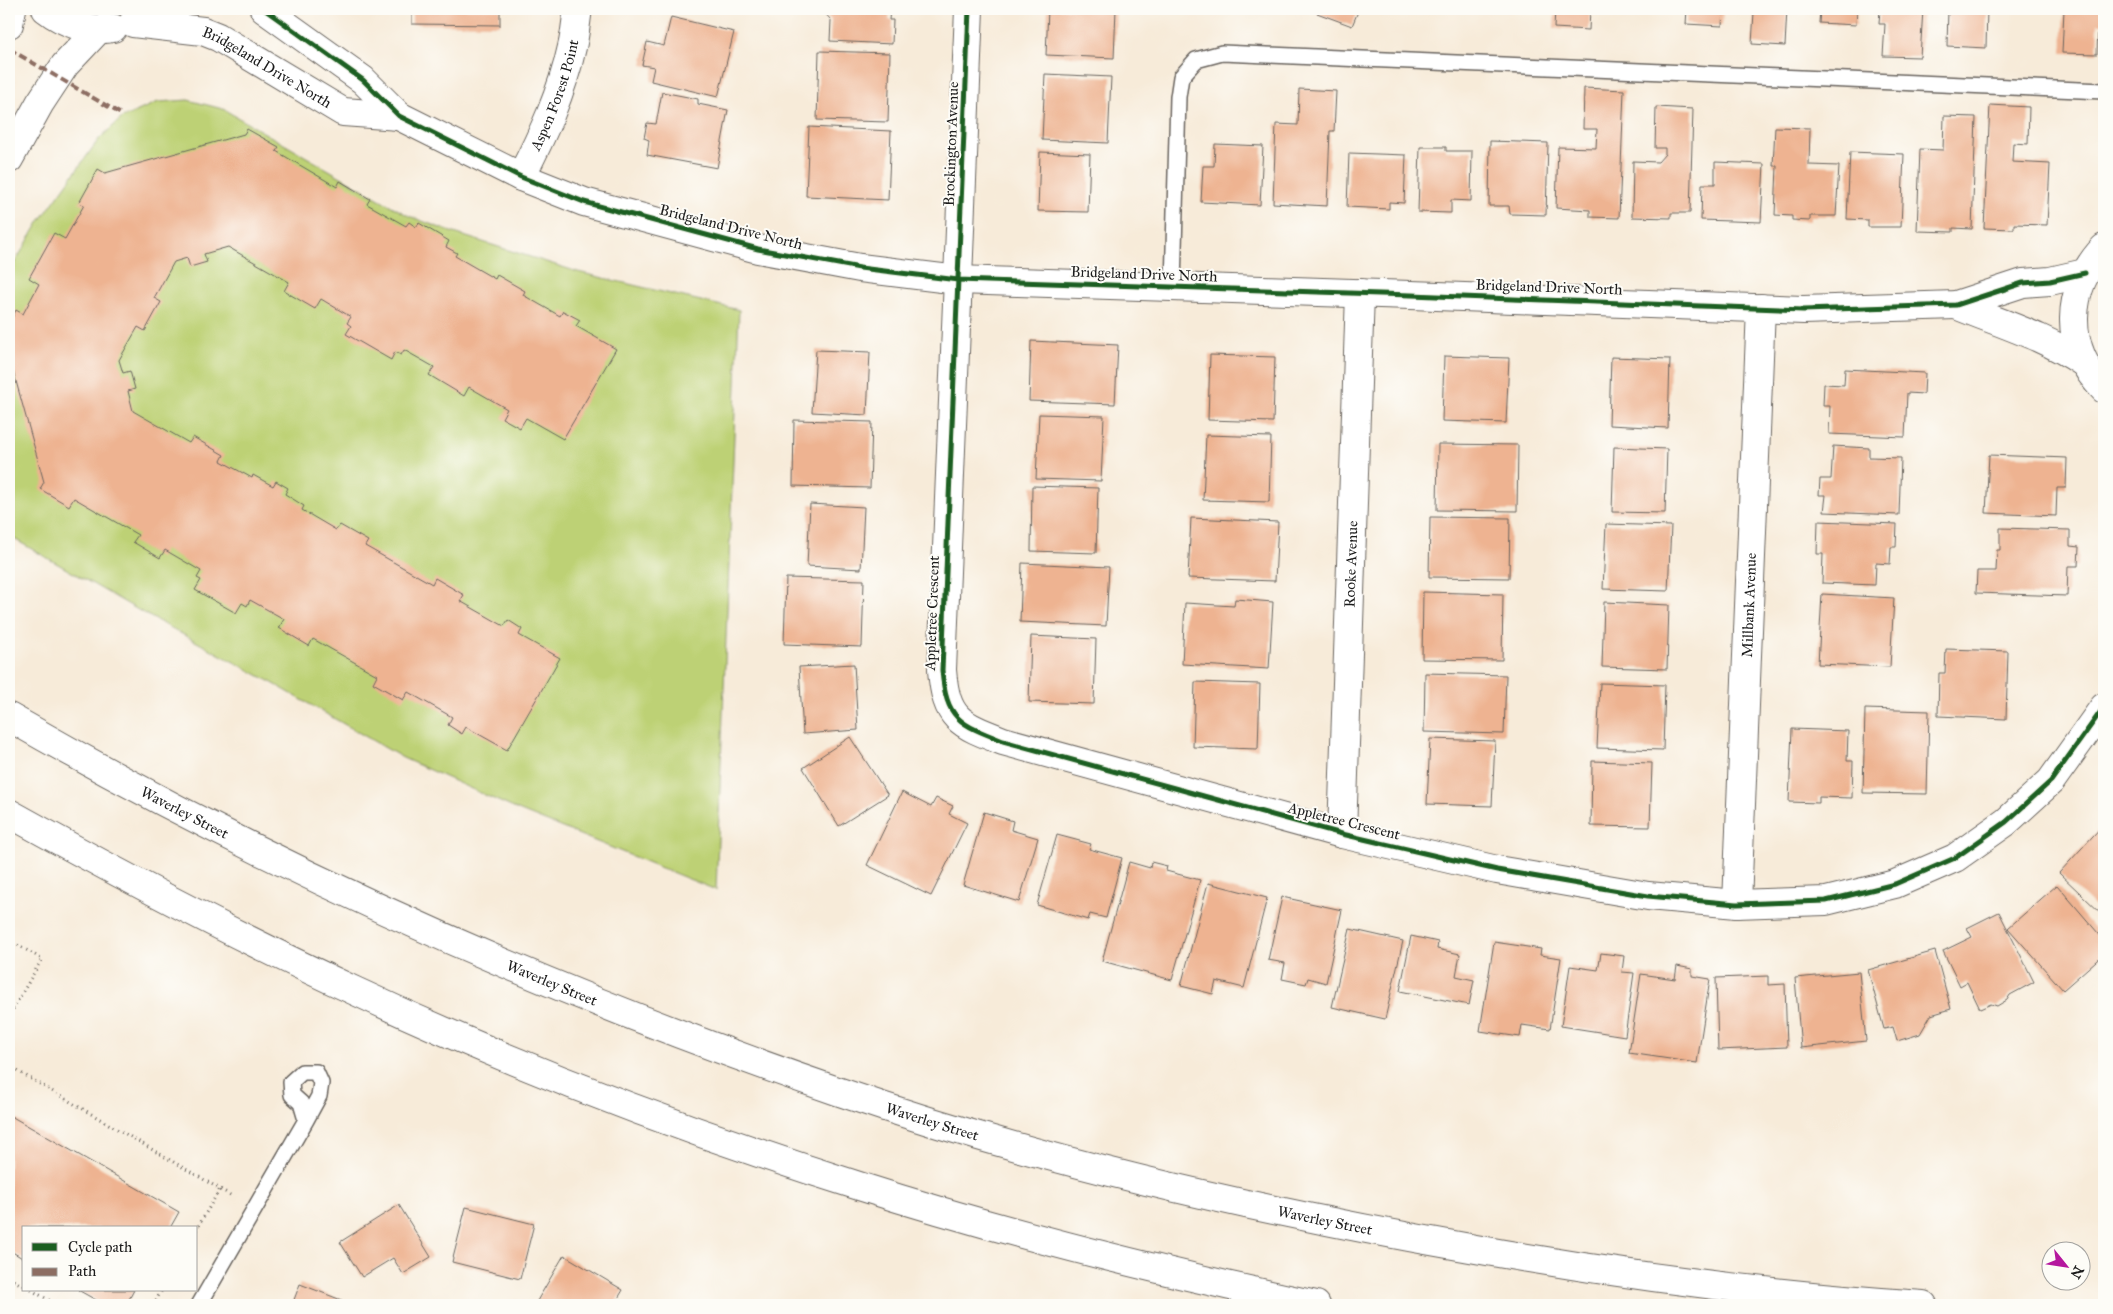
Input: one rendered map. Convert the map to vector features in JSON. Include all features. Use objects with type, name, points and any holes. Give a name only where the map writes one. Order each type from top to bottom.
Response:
[{"type":"street","points":[[9,24],[12,9]]},
{"type":"street","points":[[46,9],[68,22],[99,29]]},
{"type":"street","name":"Bridgeland Drive North","points":[[264,9],[363,80],[398,116],[521,177],[584,202],[758,249],[860,268],[958,280],[1803,310],[1956,305],[2024,283],[2050,281],[2085,273]]},
{"type":"street","name":"Aspen Forest Point","points":[[521,177],[544,131],[555,101],[572,47],[578,9]]},
{"type":"street","name":"Brockington Avenue","points":[[958,280],[968,9]]},
{"type":"street","name":"Bridgeland Drive North","points":[[99,29],[144,16],[203,31],[343,112],[398,116]]},
{"type":"street","points":[[9,159],[40,103],[65,65],[99,29]]},
{"type":"street","points":[[2104,248],[2085,273],[2074,302],[2074,333],[2084,363],[2104,389]]},
{"type":"street","name":"Appletree Crescent","points":[[958,280],[942,670],[944,693],[949,708],[960,721],[1003,741],[1342,834],[1497,870],[1648,896],[1738,904],[1826,901],[1895,884],[1954,858],[2006,822],[2051,781],[2104,707]]},
{"type":"street","name":"Rooke Avenue","points":[[1342,834],[1360,293]]},
{"type":"street","name":"Bridgeland Drive North","points":[[1956,305],[2042,338],[2062,348],[2084,363]]},
{"type":"street","name":"Millbank Avenue","points":[[1738,904],[1760,308]]},
{"type":"street","name":"Waverley Street","points":[[9,717],[148,795],[248,846],[458,944],[548,982],[736,1055],[843,1094],[937,1123],[1021,1148],[1132,1177],[1250,1205],[1389,1234],[1621,1274],[1804,1295],[1923,1305]]},
{"type":"street","points":[[9,813],[151,890],[356,992],[549,1074],[668,1120],[761,1154],[920,1205],[1174,1273],[1316,1305]]},
{"type":"lane","points":[[1173,287],[1178,97],[1181,77],[1196,60],[1222,53],[2104,90]]},
{"type":"lane","points":[[199,1305],[306,1120]]},
{"type":"path","points":[[9,940],[42,959],[9,1016]]},
{"type":"path","points":[[9,1066],[254,1209]]},
{"type":"path","points":[[198,1227],[220,1189]]},
{"type":"path","points":[[9,1278],[22,1285]]},
{"type":"path","points":[[35,1292],[58,1305]]},
{"type":"path","points":[[153,1305],[161,1292]]},
{"type":"path","points":[[47,1305],[49,1300]]},
{"type":"green space","points":[[188,100],[223,109],[409,216],[451,232],[578,272],[739,310],[716,890],[518,810],[403,758],[9,536],[9,272],[40,221],[99,139],[122,118],[158,102]]},
{"type":"building","points":[[412,9],[500,9],[500,25],[412,24]]},
{"type":"building","points":[[821,9],[890,9],[889,20],[893,20],[892,44],[830,41],[831,20]]},
{"type":"building","points":[[1048,9],[1116,9],[1114,58],[1046,55]]},
{"type":"building","points":[[1319,9],[1359,9],[1352,26],[1317,13]]},
{"type":"building","points":[[1555,9],[1590,9],[1589,30],[1554,28]]},
{"type":"building","points":[[1687,9],[1723,9],[1722,26],[1686,24]]},
{"type":"building","points":[[1733,9],[1787,9],[1785,46],[1752,44],[1754,12],[1733,11]]},
{"type":"building","points":[[1820,9],[1857,9],[1856,25],[1819,23]]},
{"type":"building","points":[[1880,9],[1923,9],[1920,57],[1883,56],[1885,24],[1879,24]]},
{"type":"building","points":[[1948,9],[1987,9],[1986,48],[1947,46]]},
{"type":"building","points":[[2064,9],[2104,9],[2104,24],[2098,24],[2097,54],[2062,53]]},
{"type":"building","points":[[671,17],[734,32],[718,97],[651,81],[654,67],[642,65],[647,42],[664,46]]},
{"type":"building","points":[[819,51],[890,53],[888,122],[817,120]]},
{"type":"building","points":[[1045,74],[1111,77],[1108,143],[1042,140]]},
{"type":"building","points":[[1584,88],[1624,90],[1619,218],[1590,217],[1590,210],[1556,208],[1558,147],[1596,148],[1597,129],[1583,129]]},
{"type":"building","points":[[1299,89],[1336,91],[1334,131],[1330,131],[1327,206],[1273,203],[1276,124],[1298,125]]},
{"type":"building","points":[[662,92],[698,99],[698,104],[728,110],[717,168],[647,155],[649,140],[644,138],[647,123],[656,124]]},
{"type":"building","points":[[1990,105],[2029,107],[2028,144],[2013,143],[2012,162],[2050,164],[2047,225],[2014,224],[2014,229],[1984,228]]},
{"type":"building","points":[[1656,107],[1693,109],[1690,213],[1671,213],[1671,218],[1632,217],[1633,161],[1658,162],[1665,154],[1665,148],[1655,148]]},
{"type":"building","points":[[1944,116],[1976,117],[1972,229],[1953,228],[1953,232],[1917,231],[1920,149],[1943,150]]},
{"type":"building","points":[[809,127],[891,131],[888,200],[806,196]]},
{"type":"building","points":[[1775,127],[1810,128],[1809,165],[1839,166],[1836,216],[1810,216],[1810,221],[1792,220],[1792,216],[1775,215],[1777,166],[1773,166]]},
{"type":"building","points":[[247,129],[279,147],[276,151],[337,187],[340,181],[370,199],[367,204],[406,226],[409,222],[416,227],[419,223],[449,241],[446,247],[457,253],[455,256],[495,279],[497,275],[525,291],[523,295],[560,316],[563,311],[580,320],[576,326],[616,349],[563,439],[526,418],[520,428],[502,418],[507,409],[469,387],[464,396],[429,375],[434,367],[404,350],[401,355],[395,352],[391,360],[346,334],[351,326],[347,323],[351,317],[321,299],[315,309],[284,291],[289,282],[228,247],[204,254],[207,262],[190,267],[187,258],[174,262],[154,298],[161,302],[145,331],[138,327],[119,360],[123,373],[130,371],[135,389],[128,391],[133,411],[189,443],[193,437],[224,455],[221,461],[252,478],[253,475],[273,486],[276,481],[288,488],[285,494],[304,506],[302,510],[336,530],[340,525],[368,541],[365,546],[432,584],[435,578],[464,595],[460,601],[504,626],[508,620],[522,629],[519,635],[560,658],[507,750],[466,727],[462,734],[448,725],[452,717],[408,692],[403,700],[373,683],[377,675],[313,639],[309,646],[279,628],[284,619],[250,600],[247,606],[242,603],[236,613],[195,590],[201,580],[197,578],[201,571],[165,550],[160,558],[133,542],[138,535],[74,498],[69,506],[40,489],[44,482],[9,356],[9,324],[16,310],[23,314],[39,284],[29,278],[54,233],[65,239],[84,205],[79,203],[98,169],[105,173],[244,134]]},
{"type":"building","points":[[1490,141],[1548,143],[1546,215],[1510,214],[1509,206],[1489,206]]},
{"type":"building","points":[[1215,144],[1263,146],[1260,205],[1201,202],[1203,166],[1214,166]]},
{"type":"building","points":[[1420,147],[1446,147],[1446,151],[1472,151],[1471,201],[1451,200],[1451,213],[1418,212]]},
{"type":"building","points":[[1040,152],[1090,154],[1088,212],[1038,211]]},
{"type":"building","points":[[1850,152],[1904,154],[1901,227],[1868,227],[1868,220],[1847,219]]},
{"type":"building","points":[[1349,153],[1406,155],[1404,203],[1389,202],[1389,209],[1347,207]]},
{"type":"building","points":[[1715,162],[1764,164],[1761,222],[1701,220],[1702,184],[1715,184]]},
{"type":"building","points":[[1031,341],[1118,345],[1115,404],[1029,401]]},
{"type":"building","points":[[816,350],[870,352],[867,415],[812,412]]},
{"type":"building","points":[[1210,355],[1275,357],[1273,422],[1208,420]]},
{"type":"building","points":[[1444,356],[1509,358],[1506,423],[1442,421]]},
{"type":"building","points":[[1611,357],[1670,359],[1668,428],[1609,425]]},
{"type":"building","points":[[1845,369],[1925,373],[1924,394],[1907,393],[1905,437],[1829,434],[1830,406],[1823,406],[1824,384],[1844,385]]},
{"type":"building","points":[[1039,414],[1104,416],[1101,481],[1036,479]]},
{"type":"building","points":[[794,420],[872,422],[870,488],[793,486]]},
{"type":"building","points":[[1206,435],[1271,437],[1269,502],[1203,500]]},
{"type":"building","points":[[1438,444],[1518,445],[1517,511],[1437,510]]},
{"type":"building","points":[[1833,446],[1869,448],[1869,457],[1901,458],[1899,515],[1824,512],[1826,495],[1819,495],[1820,479],[1831,479]]},
{"type":"building","points":[[1614,447],[1667,449],[1665,513],[1612,512]]},
{"type":"building","points":[[1989,455],[2067,458],[2066,488],[2057,488],[2056,516],[1986,513]]},
{"type":"building","points":[[1032,486],[1098,488],[1096,553],[1031,551]]},
{"type":"building","points":[[810,504],[864,507],[861,569],[807,566]]},
{"type":"building","points":[[1430,517],[1510,518],[1509,578],[1429,577]]},
{"type":"building","points":[[1191,518],[1278,522],[1275,581],[1188,578]]},
{"type":"building","points":[[1818,521],[1897,524],[1896,547],[1891,547],[1890,564],[1876,563],[1875,585],[1822,583],[1823,554],[1817,554]]},
{"type":"building","points":[[1606,524],[1671,526],[1668,591],[1603,589]]},
{"type":"building","points":[[2000,528],[2070,530],[2070,546],[2079,547],[2078,566],[2068,566],[2067,596],[1976,593],[1977,571],[1996,571],[1997,550],[2000,550]]},
{"type":"building","points":[[1022,563],[1109,567],[1106,626],[1020,622]]},
{"type":"building","points":[[786,578],[864,580],[862,647],[784,644]]},
{"type":"building","points":[[1423,592],[1503,594],[1502,660],[1422,659]]},
{"type":"building","points":[[1822,594],[1894,598],[1890,667],[1818,664]]},
{"type":"building","points":[[1235,599],[1273,602],[1269,669],[1182,664],[1185,603],[1234,606]]},
{"type":"building","points":[[1604,602],[1669,605],[1667,669],[1602,667]]},
{"type":"building","points":[[1031,636],[1096,639],[1094,704],[1029,702]]},
{"type":"building","points":[[1946,649],[2008,651],[2006,719],[1938,716],[1939,673],[1945,673]]},
{"type":"building","points":[[854,664],[858,730],[803,734],[799,667]]},
{"type":"building","points":[[1425,673],[1506,675],[1504,734],[1424,732]]},
{"type":"building","points":[[1195,682],[1260,684],[1258,749],[1193,747]]},
{"type":"building","points":[[1600,683],[1665,685],[1663,750],[1597,748]]},
{"type":"building","points":[[1865,709],[1929,711],[1927,794],[1863,793]]},
{"type":"building","points":[[1792,729],[1848,731],[1847,761],[1853,761],[1852,798],[1819,797],[1819,803],[1789,802]]},
{"type":"building","points":[[850,737],[888,795],[839,826],[803,768]]},
{"type":"building","points":[[1430,739],[1495,741],[1492,806],[1427,804]]},
{"type":"building","points":[[1592,761],[1652,763],[1650,827],[1591,826]]},
{"type":"building","points":[[902,792],[931,807],[936,798],[953,806],[949,814],[967,823],[931,896],[867,865]]},
{"type":"building","points":[[984,812],[1013,821],[1011,830],[1038,838],[1019,902],[963,885]]},
{"type":"building","points":[[2104,824],[2104,916],[2059,873]]},
{"type":"building","points":[[1057,835],[1091,844],[1089,849],[1122,858],[1106,918],[1090,914],[1088,920],[1037,905]]},
{"type":"building","points":[[1129,862],[1150,868],[1151,862],[1167,866],[1166,871],[1200,880],[1172,980],[1102,961]]},
{"type":"building","points":[[1208,883],[1267,898],[1244,988],[1216,981],[1213,994],[1181,986]]},
{"type":"building","points":[[2057,885],[2104,940],[2104,954],[2063,990],[2008,928]]},
{"type":"building","points":[[1282,897],[1342,910],[1326,983],[1308,978],[1306,984],[1282,979],[1285,963],[1268,960]]},
{"type":"building","points":[[1999,912],[2034,982],[2010,995],[2007,1000],[1997,1006],[1991,1004],[1980,1009],[1967,982],[1960,986],[1943,951],[1972,937],[1967,928]]},
{"type":"building","points":[[1350,929],[1403,941],[1385,1019],[1332,1007]]},
{"type":"building","points":[[1411,936],[1438,942],[1437,949],[1460,954],[1456,976],[1474,980],[1469,1005],[1400,991]]},
{"type":"building","points":[[1494,942],[1541,949],[1540,955],[1561,958],[1550,1029],[1522,1025],[1520,1037],[1480,1031]]},
{"type":"building","points":[[1935,951],[1951,1009],[1931,1015],[1920,1034],[1897,1041],[1893,1027],[1884,1029],[1868,970]]},
{"type":"building","points":[[1601,953],[1624,956],[1622,972],[1634,973],[1625,1036],[1561,1026],[1570,966],[1598,970]]},
{"type":"building","points":[[1677,966],[1692,969],[1692,976],[1710,979],[1697,1063],[1629,1053],[1641,974],[1675,979]]},
{"type":"building","points":[[1859,972],[1866,1041],[1801,1048],[1795,978]]},
{"type":"building","points":[[1768,976],[1768,985],[1785,984],[1787,1047],[1718,1050],[1716,978]]},
{"type":"building","points":[[9,1115],[179,1212],[171,1226],[22,1226],[22,1258],[9,1250]]},
{"type":"building","points":[[399,1205],[431,1257],[403,1274],[393,1258],[362,1277],[340,1242]]},
{"type":"building","points":[[466,1207],[534,1224],[520,1279],[452,1262]]},
{"type":"building","points":[[564,1255],[623,1290],[614,1305],[545,1305],[537,1301]]},
{"type":"building","points":[[300,1284],[349,1303],[348,1305],[292,1305]]},
{"type":"building","points":[[82,1292],[133,1292],[126,1305],[105,1305]]},
{"type":"marked path","points":[[9,49],[121,114]]},
{"type":"cycle path","points":[[264,9],[363,80],[399,116],[521,177],[584,202],[758,249],[860,268],[958,280],[1803,310],[1956,305],[2023,283],[2050,281],[2085,273]]},
{"type":"cycle path","points":[[969,9],[942,670],[944,686],[951,710],[965,724],[1003,741],[1342,834],[1497,870],[1648,896],[1737,904],[1826,901],[1895,884],[1955,858],[2006,822],[2051,781],[2104,707]]}]
